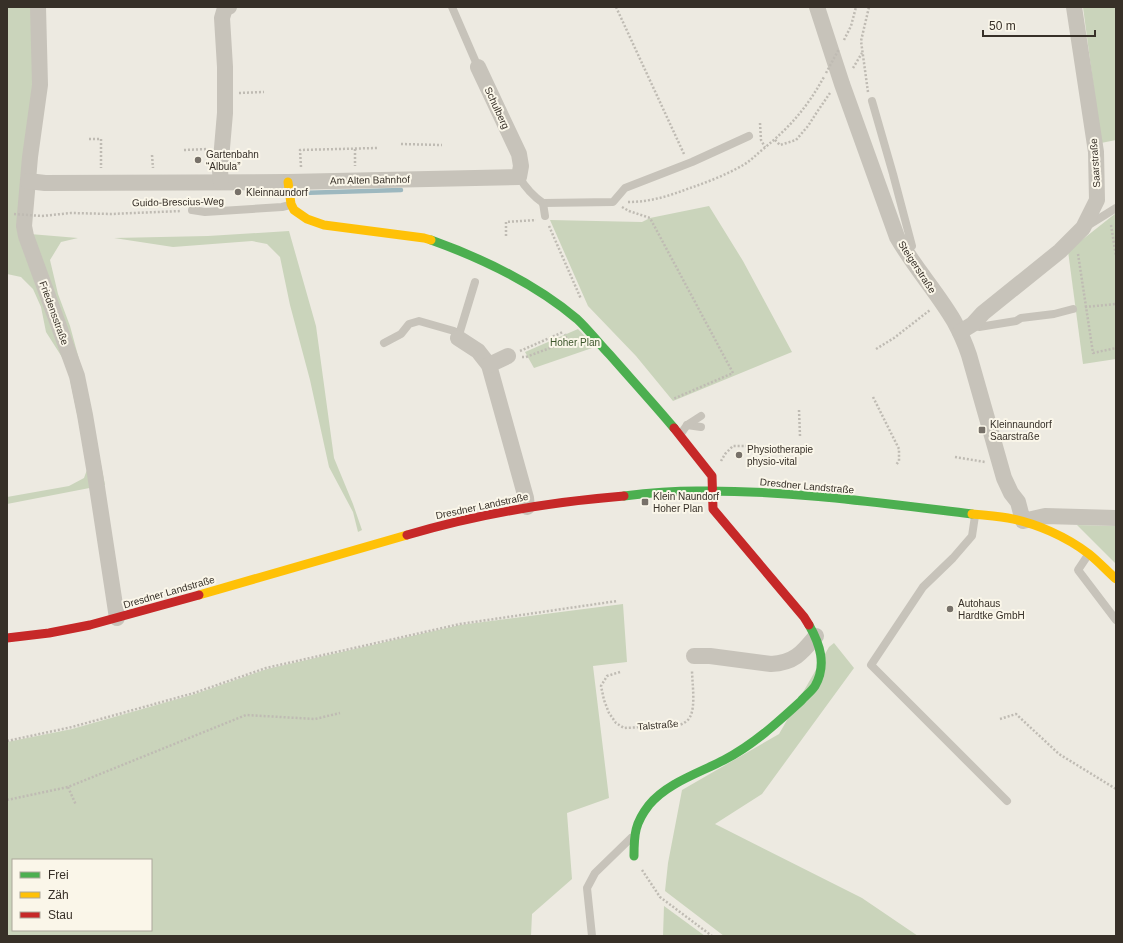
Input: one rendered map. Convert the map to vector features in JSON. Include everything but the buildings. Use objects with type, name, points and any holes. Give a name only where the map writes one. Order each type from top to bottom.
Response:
[{"type":"street","name":"Friedensstraße","points":[[38,7],[40,85],[28,180],[24,226],[26,236],[77,376],[93,459],[118,618]]},
{"type":"street","points":[[220,182],[225,113],[225,67],[222,18],[225,8],[229,7]]},
{"type":"street","name":"Steigerstraße","points":[[817,7],[842,84],[897,237],[953,320],[966,328],[969,355],[1004,478],[1011,493],[1018,502],[1023,521]]},
{"type":"street","name":"Saarstraße","points":[[966,328],[1060,251],[1083,228],[1097,200],[1098,175],[1096,152],[1074,7]]},
{"type":"street","name":"Schulberg","points":[[478,67],[519,154],[521,166],[519,177]]},
{"type":"street","name":"Am Alten Bahnhof","points":[[28,180],[45,183],[295,182],[519,177]]},
{"type":"street","points":[[295,182],[291,204],[294,210],[307,219],[324,224],[424,238],[453,248],[502,269],[543,294],[578,320],[651,401],[712,476],[713,509],[804,617],[816,636],[822,654],[822,662],[819,679],[815,687],[770,728],[738,752],[685,778],[660,794],[642,815],[634,835],[634,856]]},
{"type":"street","points":[[458,338],[478,352],[489,365],[526,498],[527,507]]},
{"type":"street","points":[[489,365],[515,353]]},
{"type":"street","name":"Dresdner Landstraße","points":[[7,638],[88,626],[293,569],[420,531],[474,517],[527,507],[585,499],[652,493],[712,491],[777,493],[839,498],[1008,518],[1023,521],[1057,535],[1088,554],[1116,579]]},
{"type":"street","points":[[1023,521],[1045,516],[1116,518]]},
{"type":"street","points":[[694,656],[710,656],[771,664],[781,663],[793,659],[804,650],[816,636]]},
{"type":"lane","name":"Schulberg","points":[[452,7],[478,67]]},
{"type":"lane","points":[[872,101],[912,246],[905,251]]},
{"type":"lane","points":[[519,177],[532,194],[543,203],[613,202],[625,188],[688,163],[749,136]]},
{"type":"lane","points":[[543,203],[544,218]]},
{"type":"lane","name":"Guido-Brescius-Weg","points":[[192,210],[205,212],[282,208],[291,204]]},
{"type":"lane","points":[[1083,228],[1116,208]]},
{"type":"lane","points":[[458,338],[475,282]]},
{"type":"lane","points":[[966,328],[1016,321],[1021,318],[1054,314],[1077,309]]},
{"type":"lane","points":[[384,343],[402,334],[409,324],[419,321],[454,331],[458,338]]},
{"type":"lane","points":[[680,435],[687,425],[701,416]]},
{"type":"lane","points":[[687,425],[701,427]]},
{"type":"lane","points":[[975,515],[972,536],[953,558],[923,586],[871,665],[1007,801]]},
{"type":"lane","points":[[1088,554],[1078,570],[1116,620]]},
{"type":"lane","points":[[592,936],[588,888],[595,873],[634,835]]},
{"type":"path","points":[[616,7],[688,163]]},
{"type":"path","points":[[826,73],[851,26],[856,7]]},
{"type":"path","points":[[868,7],[861,41],[868,95],[872,101]]},
{"type":"path","points":[[857,61],[862,53]]},
{"type":"path","points":[[225,94],[264,92]]},
{"type":"path","points":[[775,140],[780,145],[796,140],[808,126],[830,93]]},
{"type":"path","points":[[89,139],[101,139],[102,182]]},
{"type":"path","points":[[761,140],[765,147]]},
{"type":"path","points":[[401,144],[442,145]]},
{"type":"path","points":[[295,182],[300,150],[377,148]]},
{"type":"path","points":[[184,150],[211,149]]},
{"type":"path","points":[[152,155],[153,172]]},
{"type":"path","points":[[613,202],[629,211],[650,218],[733,373],[672,399]]},
{"type":"path","name":"Guido-Brescius-Weg","points":[[14,214],[42,216],[71,213],[111,214],[192,210]]},
{"type":"path","points":[[506,236],[506,222],[544,218],[584,307],[578,320]]},
{"type":"path","points":[[1110,218],[1116,256]]},
{"type":"path","points":[[1077,250],[1092,353],[1116,348]]},
{"type":"path","points":[[1077,309],[1116,304]]},
{"type":"path","points":[[876,349],[906,330],[933,307]]},
{"type":"path","points":[[515,353],[564,331],[566,337],[558,346],[526,357]]},
{"type":"path","points":[[873,397],[899,449],[899,461],[896,465]]},
{"type":"path","points":[[799,410],[800,436]]},
{"type":"path","points":[[723,459],[725,454],[733,446],[748,446]]},
{"type":"path","points":[[955,457],[990,462]]},
{"type":"path","points":[[7,740],[72,728],[194,693],[266,668],[460,624],[617,601]]},
{"type":"path","name":"Talstraße","points":[[620,672],[607,676],[601,686],[609,713],[616,723],[624,728],[680,725],[690,716],[692,708],[692,666],[694,656]]},
{"type":"path","points":[[7,800],[68,787],[246,715],[315,719],[340,713]]},
{"type":"path","points":[[1000,719],[1016,714],[1059,754],[1116,789]]},
{"type":"path","points":[[68,787],[76,805]]},
{"type":"path","points":[[646,878],[660,897],[712,936]]},
{"type":"green space","points":[[7,7],[33,7],[35,72],[18,233],[78,238],[61,242],[50,260],[58,294],[70,326],[83,374],[105,485],[7,504],[7,497],[69,486],[84,478],[88,467],[67,365],[46,332],[41,307],[33,289],[21,277],[7,274]]},
{"type":"green space","points":[[1083,7],[1116,7],[1116,140],[1101,143]]},
{"type":"green space","points":[[709,206],[743,261],[792,352],[673,401],[636,356],[588,306],[550,220],[642,222],[650,218]]},
{"type":"green space","points":[[1116,213],[1116,359],[1083,364],[1068,251]]},
{"type":"green space","points":[[289,231],[316,326],[334,458],[362,530],[358,532],[353,512],[329,467],[310,380],[290,305],[280,257],[267,244],[252,241],[173,247],[114,238],[208,236]]},
{"type":"green space","name":"Hoher Plan","points":[[578,329],[595,347],[534,368],[525,352]]},
{"type":"green space","points":[[1077,525],[1116,526],[1116,564]]},
{"type":"green space","points":[[623,604],[627,662],[593,666],[609,798],[567,813],[572,879],[532,914],[531,936],[7,936],[7,742],[72,729],[195,694],[267,669],[460,625]]},
{"type":"green space","points":[[834,643],[854,668],[762,794],[715,824],[862,898],[918,936],[724,936],[665,891],[668,863],[682,790],[779,734],[829,647]]},
{"type":"green space","points":[[664,906],[705,936],[663,936]]},
{"type":"waterway","points":[[301,193],[401,190]]},
{"type":"traffic: fast","points":[[431,240],[470,255],[508,273],[544,294],[561,306],[586,328],[674,428]]},
{"type":"traffic: fast","points":[[624,496],[660,492],[731,491],[835,498],[972,514]]},
{"type":"traffic: fast","points":[[634,856],[634,841],[638,823],[644,811],[656,797],[684,779],[745,748],[774,725],[814,688],[821,670],[821,655],[809,625]]},
{"type":"traffic: slow","points":[[288,182],[291,204],[294,210],[307,219],[324,225],[431,240]]},
{"type":"traffic: slow","points":[[972,514],[1019,520],[1061,536],[1089,554],[1116,579]]},
{"type":"traffic: slow","points":[[199,595],[407,535]]},
{"type":"traffic: jam","points":[[674,428],[712,476],[713,509],[804,617],[809,625]]},
{"type":"traffic: jam","points":[[407,535],[460,521],[514,510],[542,505],[624,496]]},
{"type":"traffic: jam","points":[[7,638],[49,633],[90,625],[199,595]]},
{"type":"place","name":"Gartenbahn “Albula”","points":[[198,160]]},
{"type":"place","name":"Kleinnaundorf","points":[[238,192]]},
{"type":"place","name":"Kleinnaundorf Saarstraße","points":[[982,430]]},
{"type":"place","name":"Physiotherapie physio-vital","points":[[739,455]]},
{"type":"place","name":"Klein Naundorf Hoher Plan","points":[[645,502]]},
{"type":"place","name":"Autohaus Hardtke GmbH","points":[[950,609]]}]
